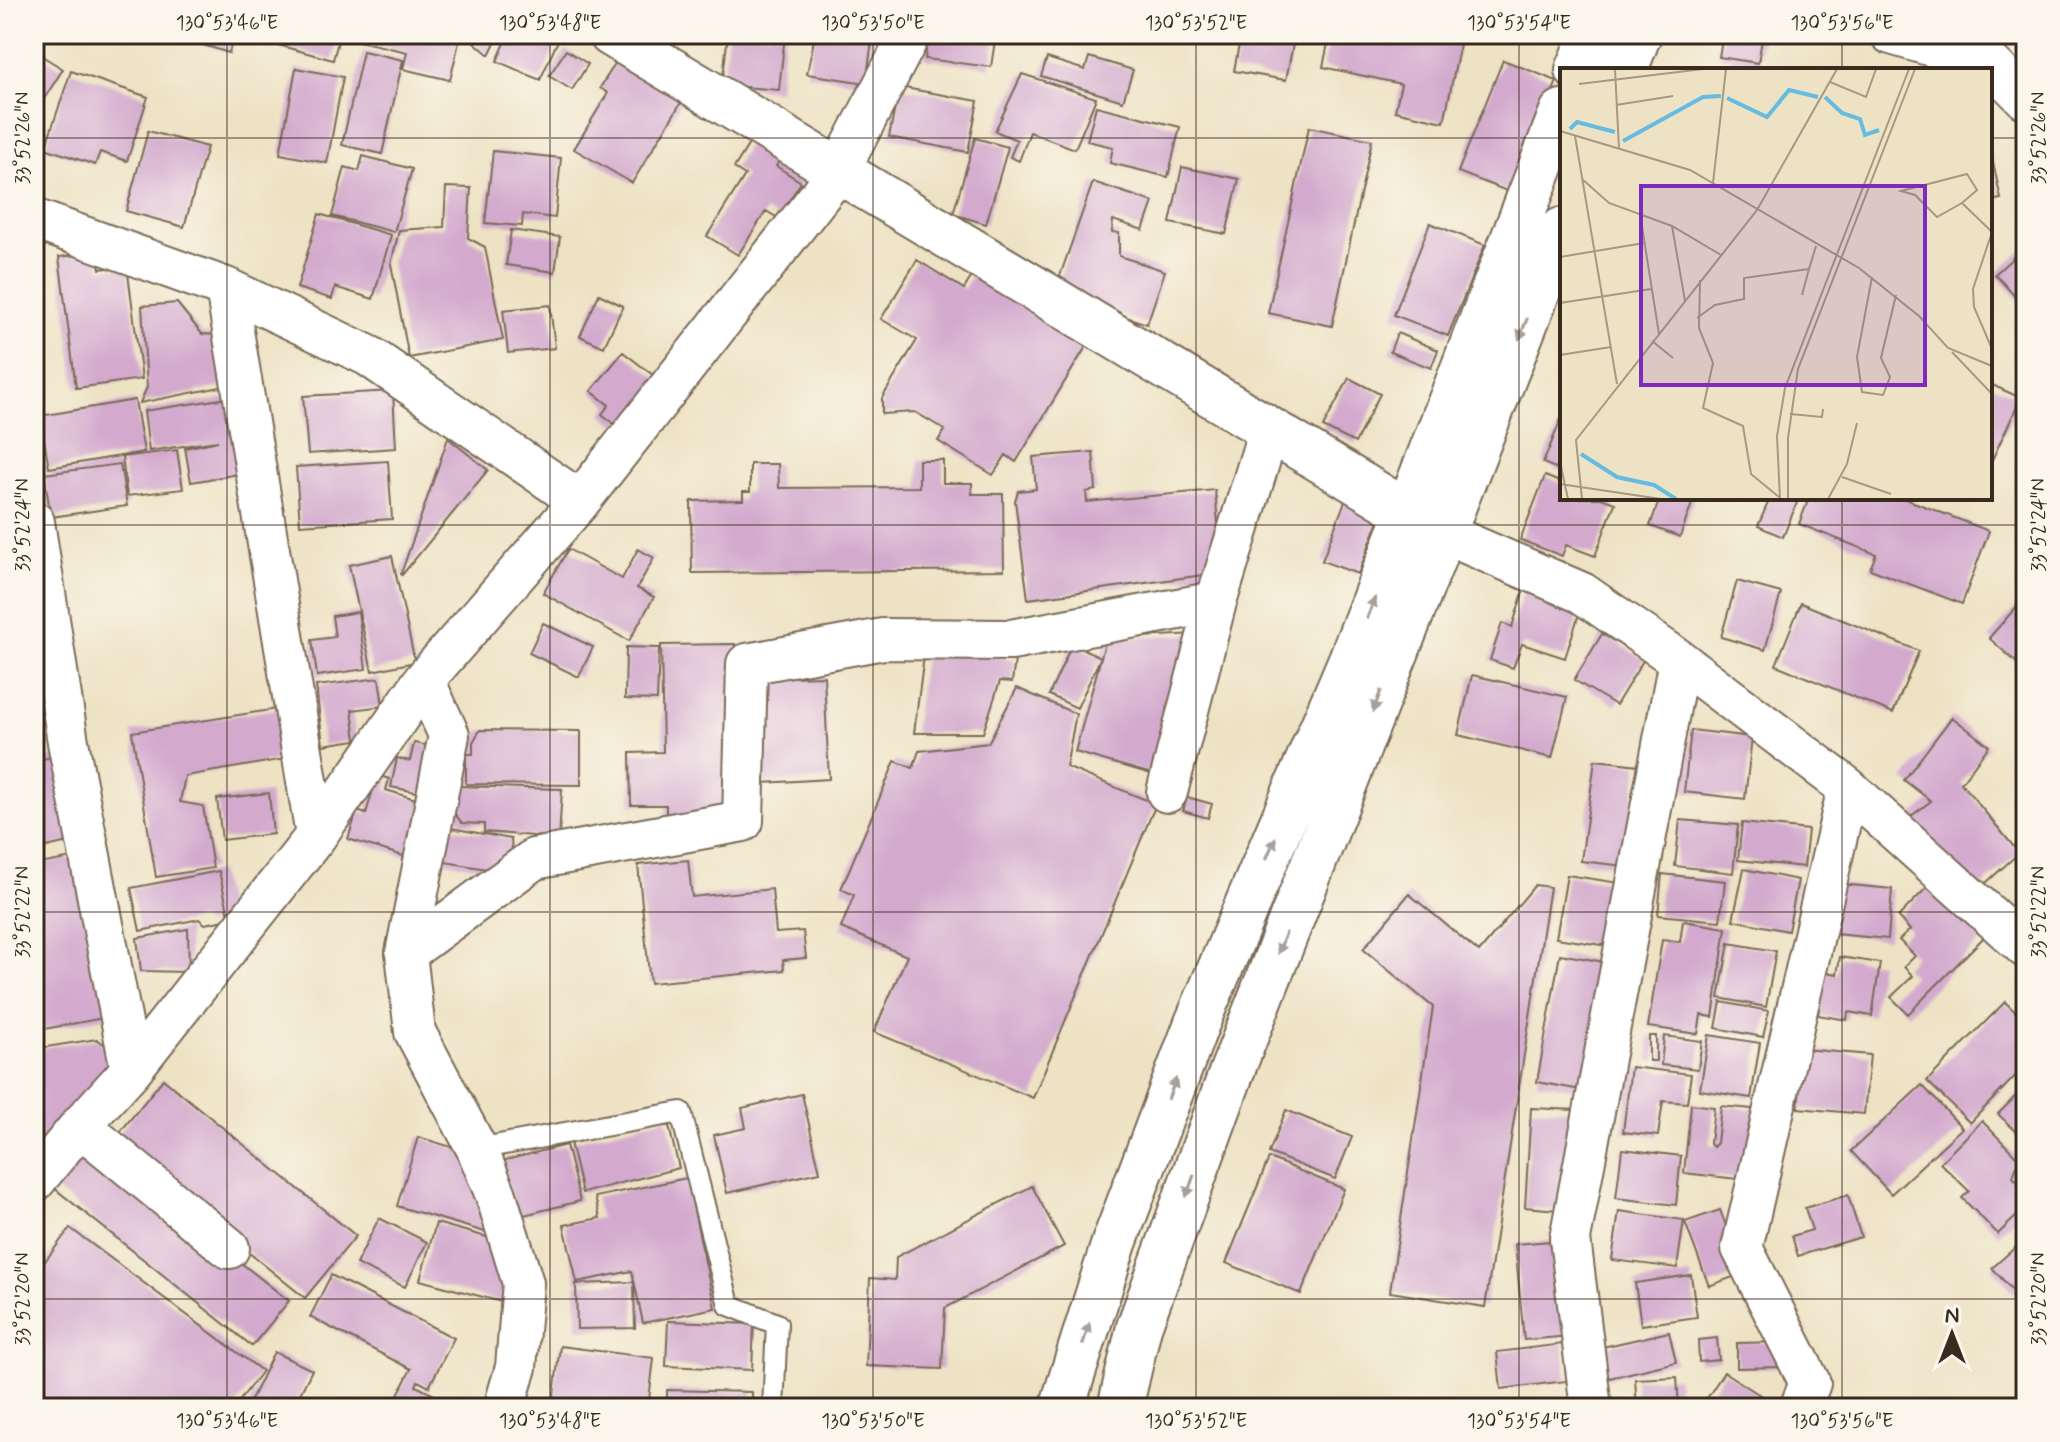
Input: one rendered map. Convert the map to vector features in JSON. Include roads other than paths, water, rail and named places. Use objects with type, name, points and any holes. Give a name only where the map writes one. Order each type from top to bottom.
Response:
[{"type":"street","points":[[611,34],[1425,523],[1582,593],[1679,660],[1848,788],[2026,948]]},
{"type":"street","points":[[34,1182],[131,1070],[316,836],[424,680],[580,501],[839,171],[910,34]]},
{"type":"street","points":[[1579,68],[1593,34]]},
{"type":"street","points":[[1626,68],[1639,34]]},
{"type":"street","points":[[1891,34],[1990,63],[2026,99]]},
{"type":"street","points":[[1120,1408],[1139,1327],[1425,523],[1560,118]]},
{"type":"street","points":[[34,219],[226,288],[369,356],[580,501]]},
{"type":"street","points":[[1062,1408],[1114,1243],[1197,1023],[1352,657],[1425,523],[1560,234]]},
{"type":"street","points":[[226,288],[316,836]]},
{"type":"street","points":[[1167,792],[1216,602],[1269,430]]},
{"type":"street","points":[[34,522],[51,745],[131,1070]]},
{"type":"street","points":[[406,953],[534,859],[743,821],[747,664],[883,639],[1011,640],[1216,602]]},
{"type":"street","points":[[1591,1408],[1570,1239],[1679,660]]},
{"type":"street","points":[[424,680],[449,735],[406,953],[415,1032],[477,1149],[496,1195],[523,1283],[516,1367],[504,1408]]},
{"type":"street","points":[[1800,1408],[1810,1383],[1742,1248],[1848,788]]},
{"type":"street","points":[[80,1126],[229,1248]]},
{"type":"lane","points":[[477,1149],[681,1112],[729,1305],[777,1324],[773,1408]]}]
